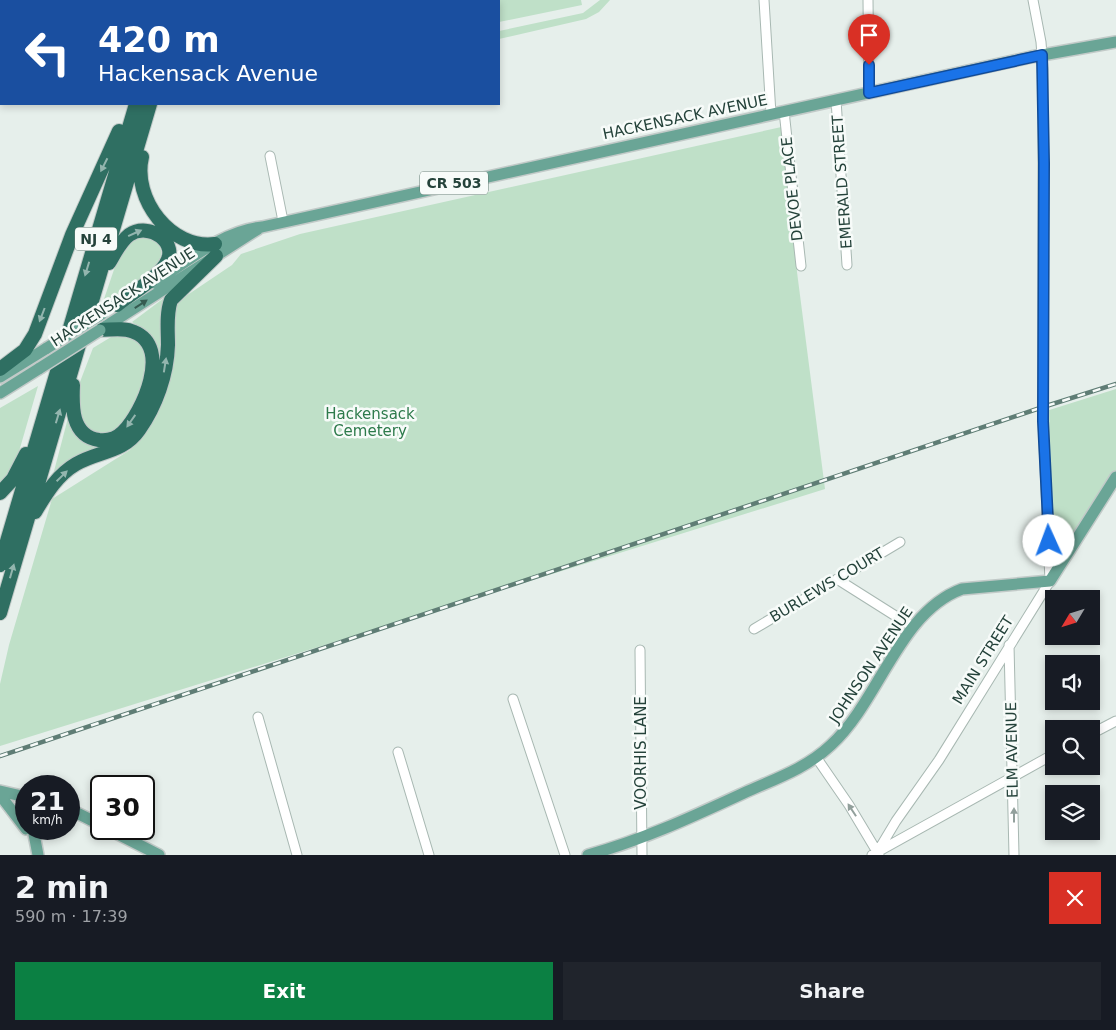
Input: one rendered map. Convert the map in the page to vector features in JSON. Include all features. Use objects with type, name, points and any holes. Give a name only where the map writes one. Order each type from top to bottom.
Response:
[{"type":"highway","points":[[0,369],[25,350],[35,334],[72,234],[115,144],[128,105]]},
{"type":"highway","points":[[24,530],[48,490],[64,473],[86,459],[123,446],[140,429],[153,406],[164,375],[168,346],[168,309],[171,300],[215,250],[183,239],[162,222],[146,201],[139,174],[145,106]]},
{"type":"highway","name":"NJ 4","points":[[0,613],[97,285],[145,106]]},
{"type":"highway","name":"NJ 4","points":[[0,565],[38,434],[145,106]]},
{"type":"highway","points":[[97,285],[118,246],[131,234],[147,230],[159,235],[168,248],[165,266],[117,305]]},
{"type":"highway","points":[[73,366],[73,414],[78,428],[88,437],[99,440],[111,439],[119,435],[135,416],[148,388],[152,369],[151,354],[144,338],[135,332],[118,329],[100,330]]},
{"type":"highway","points":[[0,493],[13,479],[38,434]]},
{"type":"main road","name":"HACKENSACK AVENUE","points":[[0,377],[103,313],[215,250],[262,227],[1042,55],[1116,42]]},
{"type":"main road","name":"HACKENSACK AVENUE","points":[[0,393],[100,330],[215,250]]},
{"type":"main road","name":"MAIN STREET","points":[[1050,581],[1116,477]]},
{"type":"main road","name":"JOHNSON AVENUE","points":[[588,855],[642,839],[786,774],[816,757],[831,746],[854,720],[913,627],[939,600],[962,589],[1050,581]]},
{"type":"main road","points":[[0,791],[15,794]]},
{"type":"main road","points":[[0,796],[15,815]]},
{"type":"main road","points":[[32,840],[38,852]]},
{"type":"main road","points":[[130,840],[159,855]]},
{"type":"street","points":[[764,0],[771,114]]},
{"type":"street","points":[[868,0],[869,93]]},
{"type":"street","points":[[1033,0],[1042,55],[1044,163],[1043,421],[1050,581]]},
{"type":"street","name":"EMERALD STREET","points":[[836,100],[847,265]]},
{"type":"street","name":"DEVOE PLACE","points":[[784,111],[801,266]]},
{"type":"street","points":[[270,156],[283,221]]},
{"type":"street","name":"BURLEWS COURT","points":[[754,629],[900,542]]},
{"type":"street","points":[[837,579],[913,627]]},
{"type":"street","name":"MAIN STREET","points":[[877,854],[896,821],[939,760],[1009,644],[1050,581]]},
{"type":"street","name":"ELM AVENUE","points":[[1009,644],[1014,775],[1014,855]]},
{"type":"street","name":"VOORHIS LANE","points":[[640,650],[642,855]]},
{"type":"street","points":[[513,699],[565,855]]},
{"type":"street","points":[[258,717],[297,855]]},
{"type":"street","points":[[1100,729],[1116,721]]},
{"type":"street","points":[[398,752],[429,855]]},
{"type":"street","points":[[816,757],[877,854],[1045,759]]},
{"type":"green space","points":[[500,0],[581,0],[582,5],[500,22]]},
{"type":"green space","points":[[600,0],[610,0],[599,12],[586,19],[500,39],[500,31],[583,13]]},
{"type":"green space","name":"Hackensack Cemetery","points":[[786,126],[797,272],[825,489],[0,746],[0,684],[9,645],[52,499],[130,450],[156,417],[172,369],[174,304],[232,265],[241,254],[300,234]]},
{"type":"green space","points":[[138,237],[150,238],[157,242],[161,254],[158,262],[152,271],[142,279],[103,302],[121,249]]},
{"type":"green space","points":[[168,295],[162,361],[157,360],[140,328],[132,322]]},
{"type":"green space","points":[[116,334],[135,338],[145,352],[146,367],[137,400],[125,421],[118,429],[111,433],[99,434],[82,425],[77,390],[93,348]]},
{"type":"green space","points":[[38,386],[18,455],[4,484],[0,487],[0,408]]},
{"type":"green space","points":[[1116,389],[1116,477],[1050,581],[1043,412]]},
{"type":"green space","points":[[68,418],[83,438],[92,444],[106,447],[53,475]]},
{"type":"railway","points":[[0,756],[1116,384]]},
{"type":"route","points":[[869,65],[869,93],[1042,55],[1044,115],[1042,257],[1043,421],[1049,541]]}]
